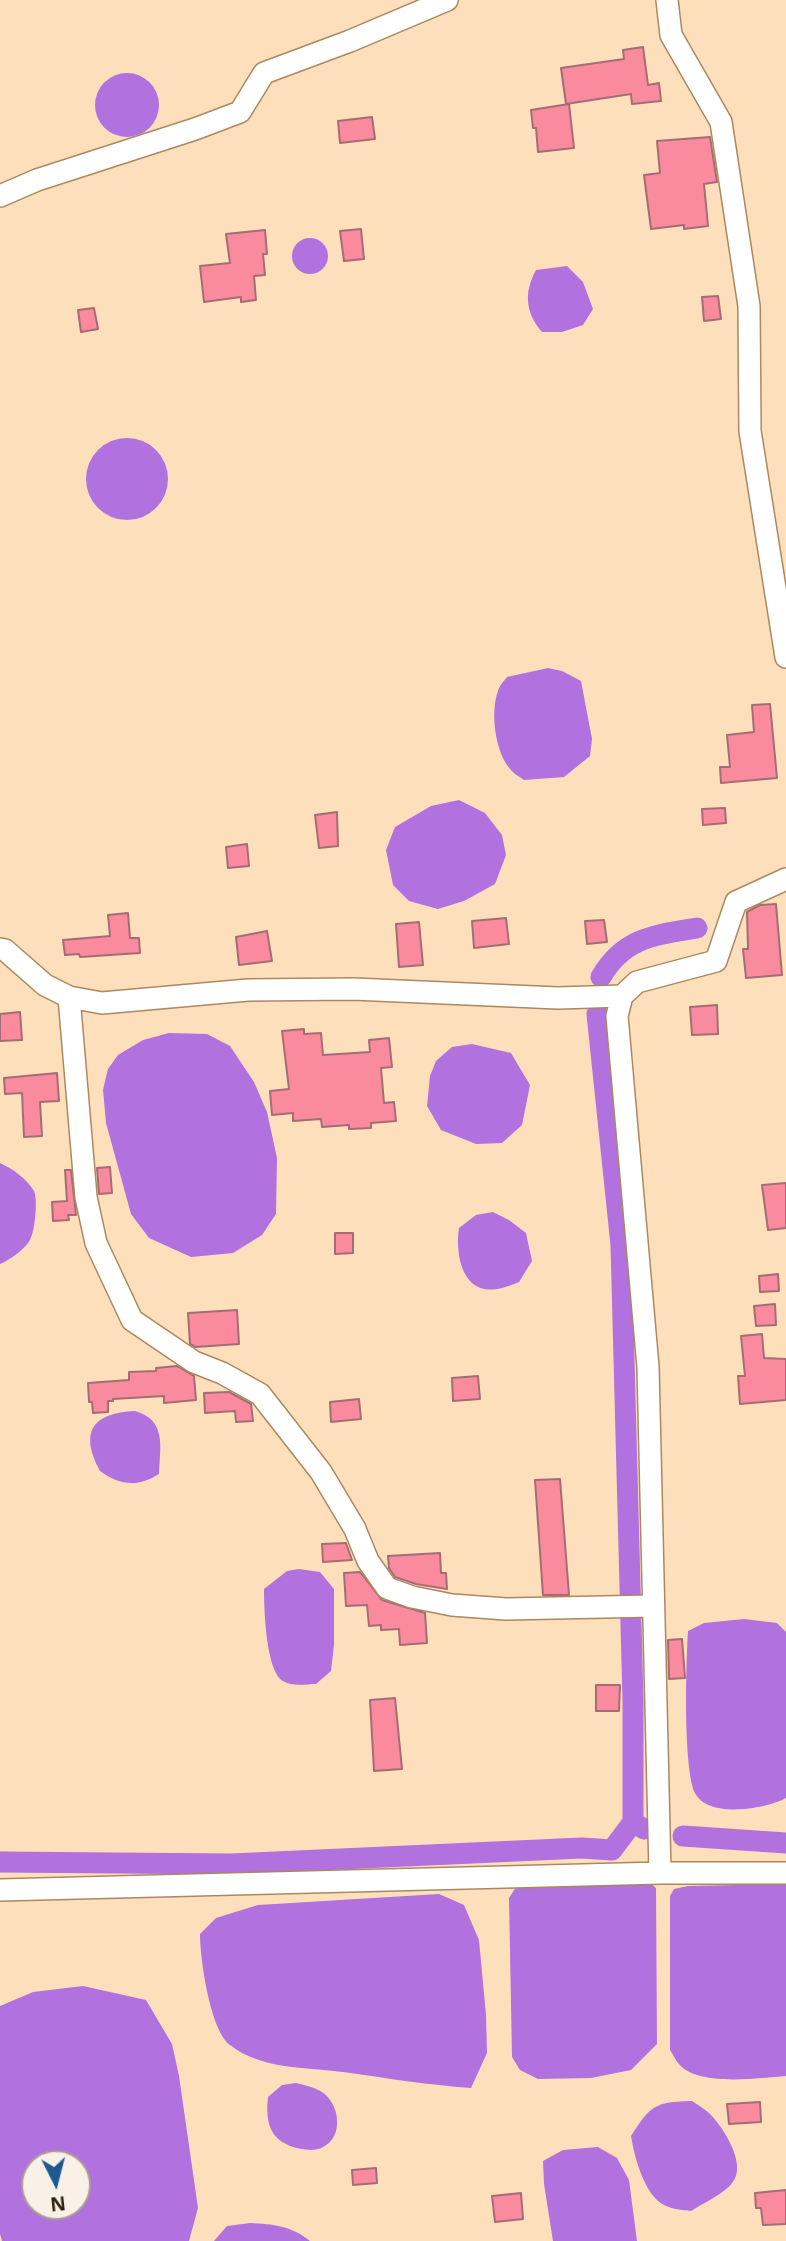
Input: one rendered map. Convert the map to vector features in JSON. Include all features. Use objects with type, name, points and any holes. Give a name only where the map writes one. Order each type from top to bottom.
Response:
[{"type":"street","points":[[0,195],[50,175],[240,112],[264,73],[350,41],[447,0]]},
{"type":"street","points":[[667,0],[671,35],[721,122],[749,306],[750,431],[786,657]]},
{"type":"street","points":[[660,1873],[648,1367],[617,1016],[622,996],[637,982],[716,961],[736,902],[786,878]]},
{"type":"street","points":[[0,949],[5,950],[45,985],[69,997],[102,1003],[248,990],[340,989],[502,997],[622,996]]},
{"type":"street","points":[[69,997],[86,1197],[96,1243],[132,1320],[194,1362],[222,1373],[260,1394],[321,1472],[355,1529],[368,1561],[387,1588],[412,1597],[452,1605],[492,1608],[653,1606]]},
{"type":"street","points":[[0,1889],[660,1873],[786,1873]]},
{"type":"shaded area","points":[[127,73],[145,79],[153,87],[159,105],[153,123],[145,131],[127,137],[109,131],[101,123],[95,105],[101,87],[109,79]]},
{"type":"shaded area","points":[[310,238],[323,243],[328,256],[323,269],[310,274],[297,269],[292,256],[297,243]]},
{"type":"shaded area","points":[[567,266],[583,282],[593,309],[583,325],[562,332],[542,332],[529,309],[528,294],[532,278],[536,270]]},
{"type":"shaded area","points":[[119,438],[135,438],[150,445],[161,456],[168,471],[165,495],[156,508],[135,520],[119,520],[104,513],[93,502],[86,487],[86,471],[93,456],[104,445]]},
{"type":"shaded area","points":[[548,668],[562,671],[581,681],[592,739],[590,756],[564,777],[524,780],[511,770],[501,753],[495,732],[496,700],[499,687],[507,677]]},
{"type":"shaded area","points":[[459,800],[485,813],[502,835],[506,855],[495,884],[464,901],[438,909],[409,901],[393,885],[386,850],[395,827],[431,806]]},
{"type":"shaded area","points":[[169,1033],[207,1034],[230,1046],[254,1082],[267,1112],[277,1158],[276,1214],[262,1235],[233,1253],[191,1257],[149,1238],[131,1214],[106,1123],[103,1090],[108,1069],[118,1055],[143,1040]]},
{"type":"shaded area","points":[[472,1044],[511,1053],[530,1085],[522,1125],[502,1143],[476,1144],[441,1130],[427,1106],[430,1076],[436,1061],[452,1047]]},
{"type":"shaded area","points":[[0,1163],[19,1174],[31,1186],[36,1208],[30,1240],[17,1254],[0,1264]]},
{"type":"shaded area","points":[[493,1212],[526,1233],[532,1261],[519,1282],[500,1289],[485,1289],[476,1286],[463,1270],[458,1249],[459,1228],[476,1215]]},
{"type":"shaded area","points":[[135,1411],[145,1415],[157,1428],[160,1445],[159,1474],[137,1483],[122,1482],[100,1471],[91,1445],[91,1435],[99,1421],[108,1416]]},
{"type":"shaded area","points":[[299,1569],[320,1572],[334,1589],[331,1671],[316,1684],[295,1685],[283,1681],[273,1665],[267,1639],[264,1589],[287,1571]]},
{"type":"shaded area","points":[[744,1619],[777,1623],[786,1632],[786,1798],[765,1806],[724,1809],[702,1801],[695,1793],[691,1780],[686,1714],[688,1631],[704,1623]]},
{"type":"shaded area","points":[[646,1879],[656,1888],[657,2044],[631,2070],[591,2078],[538,2079],[520,2070],[512,2057],[509,1898],[518,1884]]},
{"type":"shaded area","points":[[786,1884],[786,2076],[730,2079],[700,2076],[688,2071],[670,2050],[670,1896],[674,1889],[688,1886]]},
{"type":"shaded area","points":[[439,1894],[464,1905],[479,1940],[487,2053],[471,2088],[270,2063],[243,2053],[223,2037],[212,2010],[200,1945],[200,1934],[216,1918],[258,1905]]},
{"type":"shaded area","points":[[83,1986],[146,2000],[172,2044],[179,2076],[198,2208],[189,2241],[2,2241],[0,2006],[33,1992]]},
{"type":"shaded area","points":[[296,2083],[322,2092],[333,2104],[336,2112],[337,2128],[334,2136],[330,2142],[315,2150],[306,2150],[283,2142],[269,2124],[268,2097],[282,2085]]},
{"type":"shaded area","points":[[692,2101],[708,2112],[721,2128],[732,2147],[737,2166],[736,2175],[729,2187],[691,2211],[667,2206],[651,2193],[637,2164],[631,2136],[655,2107]]},
{"type":"shaded area","points":[[598,2147],[617,2158],[629,2180],[637,2241],[553,2241],[543,2161],[563,2150]]},
{"type":"shaded area","points":[[250,2223],[282,2227],[310,2241],[214,2241],[227,2226]]},
{"type":"building","points":[[643,47],[648,85],[659,83],[661,101],[632,104],[631,94],[566,104],[561,68],[624,59],[623,50]]},
{"type":"building","points":[[569,104],[574,148],[538,152],[531,110]]},
{"type":"building","points":[[372,117],[375,139],[340,143],[338,121]]},
{"type":"building","points":[[710,137],[717,182],[704,184],[708,226],[684,229],[684,225],[651,229],[644,175],[660,173],[657,141]]},
{"type":"building","points":[[361,229],[364,259],[344,261],[340,231]]},
{"type":"building","points":[[265,230],[265,275],[254,276],[256,300],[241,302],[241,297],[204,302],[200,266],[230,263],[226,234]]},
{"type":"building","points":[[718,296],[721,319],[704,321],[702,297]]},
{"type":"building","points":[[94,308],[98,329],[81,332],[78,310]]},
{"type":"building","points":[[770,704],[777,778],[721,783],[720,767],[730,767],[727,735],[754,732],[752,705]]},
{"type":"building","points":[[725,808],[726,823],[703,825],[702,809]]},
{"type":"building","points":[[337,812],[338,846],[319,848],[315,815]]},
{"type":"building","points":[[247,844],[249,866],[228,868],[226,847]]},
{"type":"building","points":[[776,904],[782,975],[746,978],[743,949],[748,949],[747,912],[760,905]]},
{"type":"building","points":[[128,913],[130,938],[139,938],[140,953],[80,957],[79,954],[65,955],[63,940],[110,936],[108,915]]},
{"type":"building","points":[[506,918],[509,944],[474,948],[472,921]]},
{"type":"building","points":[[604,920],[607,942],[587,944],[585,921]]},
{"type":"building","points":[[419,922],[423,965],[399,967],[396,924]]},
{"type":"building","points":[[267,931],[272,961],[239,965],[236,937]]},
{"type":"building","points":[[717,1005],[718,1034],[692,1035],[690,1007]]},
{"type":"building","points":[[20,1012],[22,1040],[0,1041],[0,1014]]},
{"type":"building","points":[[304,1029],[304,1034],[321,1033],[323,1055],[370,1052],[369,1040],[389,1038],[392,1067],[381,1068],[384,1103],[394,1102],[396,1121],[371,1123],[371,1128],[349,1129],[349,1125],[322,1127],[321,1119],[293,1121],[293,1113],[272,1115],[270,1091],[289,1089],[282,1031]]},
{"type":"building","points":[[57,1073],[59,1101],[40,1102],[42,1136],[24,1137],[22,1093],[5,1094],[4,1078]]},
{"type":"building","points":[[110,1167],[112,1193],[99,1194],[97,1168]]},
{"type":"building","points":[[65,1170],[71,1170],[76,1215],[68,1215],[69,1220],[53,1221],[52,1202],[67,1201]]},
{"type":"building","points":[[786,1183],[786,1228],[768,1230],[762,1185]]},
{"type":"building","points":[[335,1233],[353,1233],[353,1253],[335,1254]]},
{"type":"building","points":[[778,1274],[779,1291],[760,1292],[759,1276]]},
{"type":"building","points":[[775,1304],[776,1325],[756,1326],[754,1306]]},
{"type":"building","points":[[237,1310],[239,1344],[196,1347],[190,1344],[188,1313]]},
{"type":"building","points":[[762,1334],[764,1358],[786,1359],[786,1400],[740,1404],[738,1376],[745,1376],[741,1336]]},
{"type":"building","points":[[177,1366],[194,1376],[196,1400],[164,1403],[164,1396],[113,1399],[108,1401],[108,1412],[93,1413],[92,1402],[89,1402],[88,1383],[129,1380],[129,1372],[156,1371],[156,1368]]},
{"type":"building","points":[[478,1376],[480,1399],[453,1401],[452,1378]]},
{"type":"building","points":[[229,1392],[251,1404],[253,1421],[236,1422],[235,1411],[205,1413],[204,1393]]},
{"type":"building","points":[[359,1399],[361,1419],[331,1422],[330,1402]]},
{"type":"building","points":[[560,1479],[569,1595],[543,1595],[535,1480]]},
{"type":"building","points":[[346,1543],[352,1560],[323,1562],[322,1544]]},
{"type":"building","points":[[440,1553],[441,1573],[446,1573],[447,1589],[395,1577],[389,1568],[388,1556]]},
{"type":"building","points":[[360,1572],[382,1600],[425,1613],[427,1643],[400,1645],[399,1629],[381,1630],[381,1625],[369,1626],[367,1605],[346,1606],[344,1573]]},
{"type":"building","points":[[682,1639],[685,1678],[669,1679],[668,1640]]},
{"type":"building","points":[[596,1685],[620,1685],[619,1711],[596,1711]]},
{"type":"building","points":[[395,1698],[402,1769],[374,1771],[370,1700]]},
{"type":"building","points":[[760,2102],[761,2122],[729,2124],[727,2104]]},
{"type":"building","points":[[376,2168],[377,2183],[353,2185],[352,2170]]},
{"type":"building","points":[[786,2190],[786,2224],[763,2225],[761,2208],[756,2208],[755,2193]]},
{"type":"building","points":[[521,2193],[523,2219],[495,2222],[492,2196]]},
{"type":"waterway","points":[[601,977],[620,953],[642,940],[697,928]]},
{"type":"waterway","points":[[597,1014],[621,1245],[633,1700],[633,1822],[644,1829]]},
{"type":"waterway","points":[[0,1862],[231,1864],[582,1848],[612,1850],[633,1822]]},
{"type":"waterway","points":[[683,1836],[786,1843]]}]
